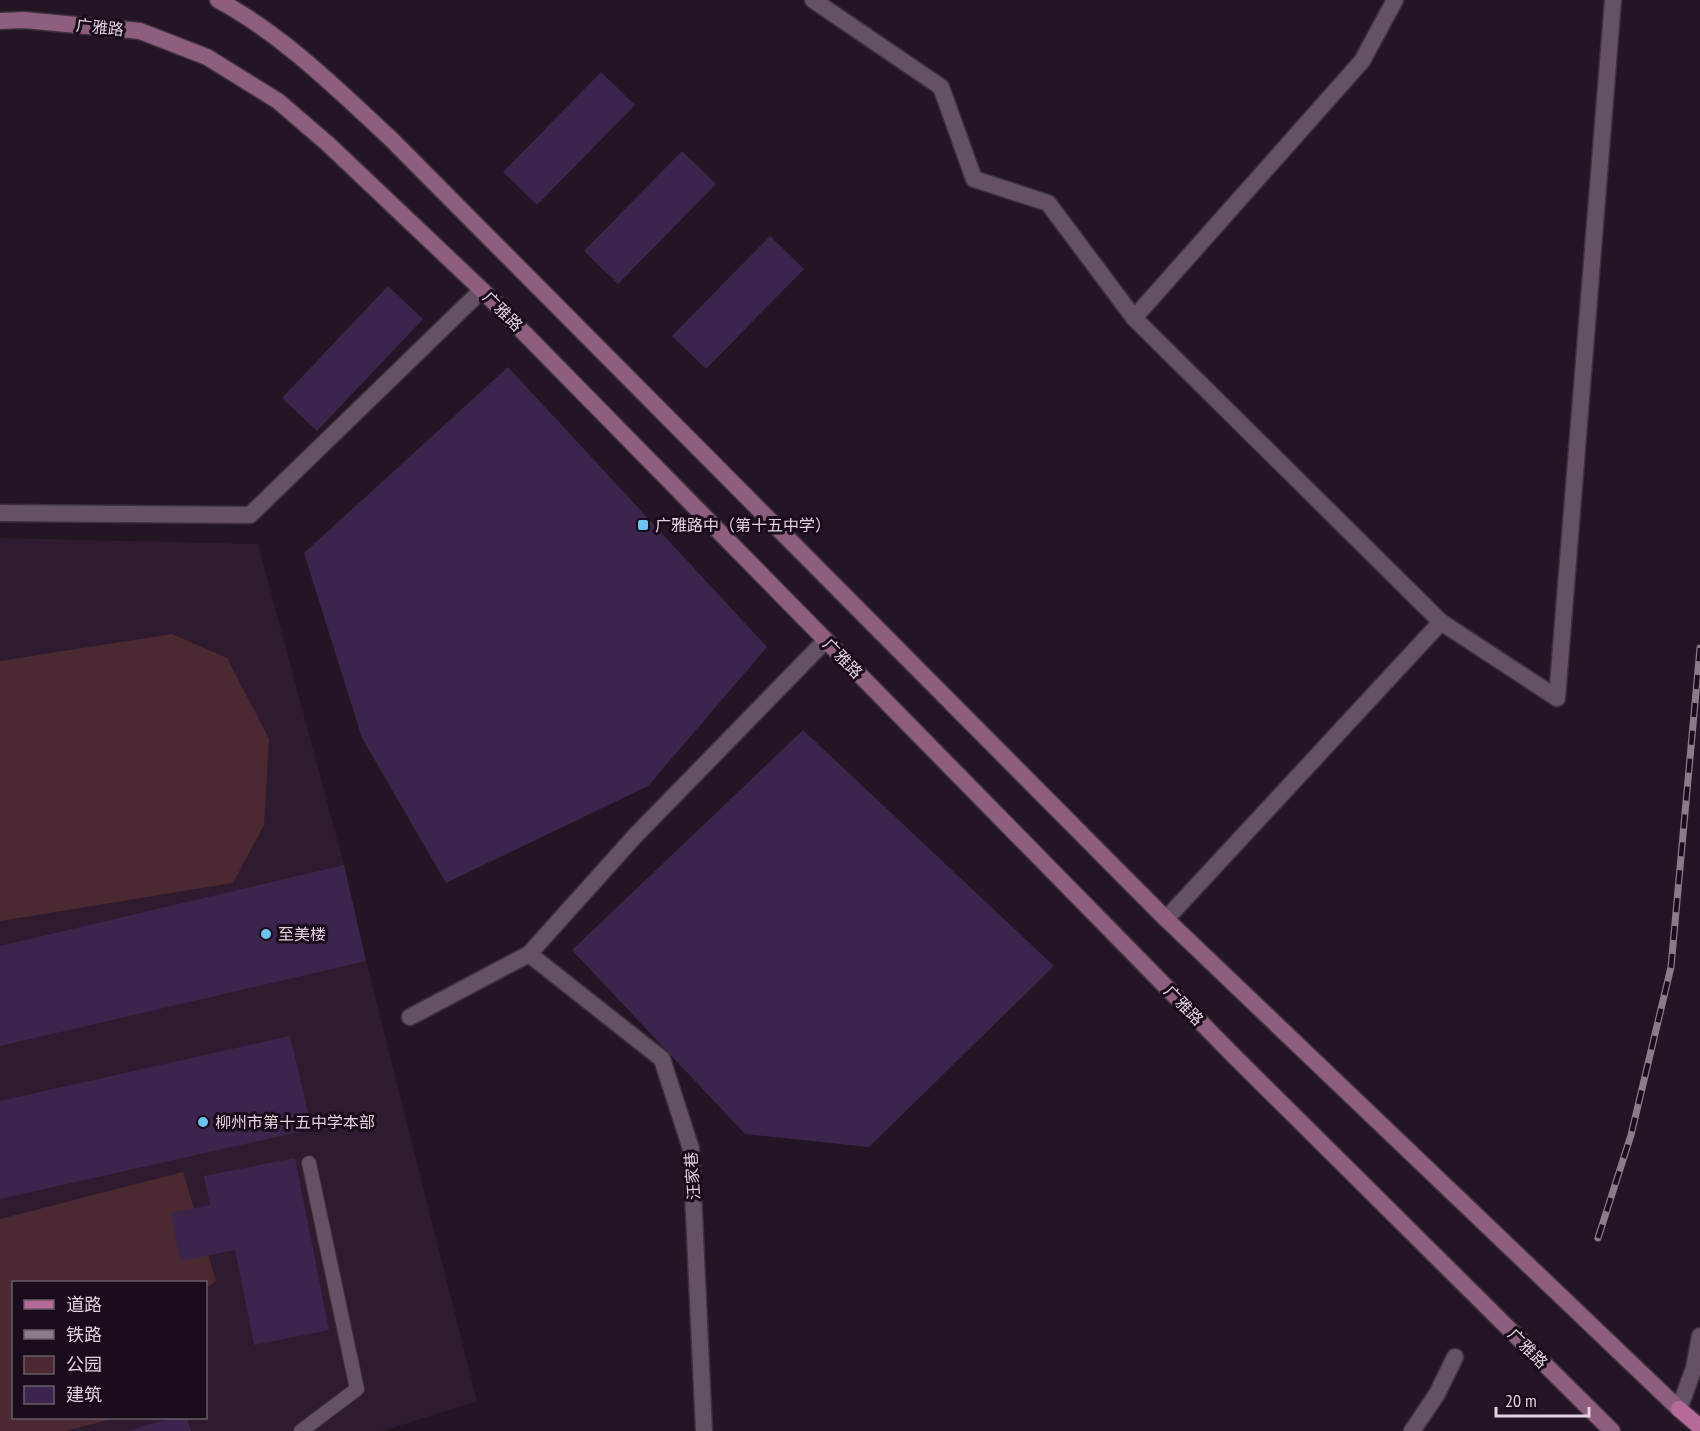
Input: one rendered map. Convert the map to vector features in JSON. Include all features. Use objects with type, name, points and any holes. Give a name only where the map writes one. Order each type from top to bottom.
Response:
[{"type":"main road","points":[[218,0],[265,28],[310,64],[390,138],[1166,920],[1700,1427]]},
{"type":"main road","name":"广雅路","points":[[0,21],[24,20],[140,31],[207,57],[278,101],[328,144],[482,291],[1234,1056],[1612,1431]]},
{"type":"main road","points":[[1679,1409],[1700,1415]]},
{"type":"street","points":[[813,0],[941,87],[974,179],[1048,203],[1134,318],[1441,622],[1557,698],[1613,0]]},
{"type":"street","points":[[1134,318],[1362,61],[1395,0]]},
{"type":"street","points":[[0,513],[250,515],[482,291]]},
{"type":"street","points":[[1166,920],[1441,622]]},
{"type":"street","points":[[410,1017],[529,954],[635,836],[826,640]]},
{"type":"street","name":"汪家巷","points":[[529,954],[662,1059],[691,1149],[704,1431]]},
{"type":"street","points":[[1679,1409],[1694,1368],[1700,1336]]},
{"type":"street","points":[[1412,1431],[1437,1394],[1455,1357]]},
{"type":"lane","points":[[301,1431],[357,1389],[309,1163]]},
{"type":"shaded area","name":"柳州市第十五中学本部","points":[[0,538],[258,544],[344,865],[477,1401],[383,1431],[0,1431]]},
{"type":"green space","points":[[172,634],[227,658],[269,739],[264,825],[233,883],[0,921],[0,661]]},
{"type":"green space","points":[[183,1172],[216,1281],[207,1287],[207,1281],[12,1281],[12,1419],[113,1419],[65,1431],[0,1431],[0,1219]]},
{"type":"building","points":[[601,72],[635,105],[537,205],[503,172]]},
{"type":"building","points":[[682,151],[716,184],[618,284],[584,251]]},
{"type":"building","points":[[770,236],[804,269],[706,369],[672,336]]},
{"type":"building","points":[[388,286],[423,319],[317,431],[282,398]]},
{"type":"building","points":[[508,367],[767,647],[648,786],[446,883],[362,738],[304,553]]},
{"type":"building","points":[[803,730],[1054,966],[869,1147],[745,1134],[572,950]]},
{"type":"building","points":[[344,865],[366,961],[0,1046],[0,946]]},
{"type":"building","points":[[290,1036],[312,1129],[0,1199],[0,1101]]},
{"type":"building","points":[[295,1158],[329,1330],[254,1345],[235,1250],[180,1261],[171,1213],[210,1205],[204,1176]]},
{"type":"building","points":[[168,1419],[187,1419],[191,1431],[128,1431]]},
{"type":"railway","points":[[1598,1238],[1631,1135],[1671,967],[1700,648]]},
{"type":"place","name":"广雅路中（第十五中学）","points":[[643,525]]},
{"type":"place","name":"至美楼","points":[[266,934]]},
{"type":"place","name":"柳州市第十五中学本部","points":[[203,1122]]}]
